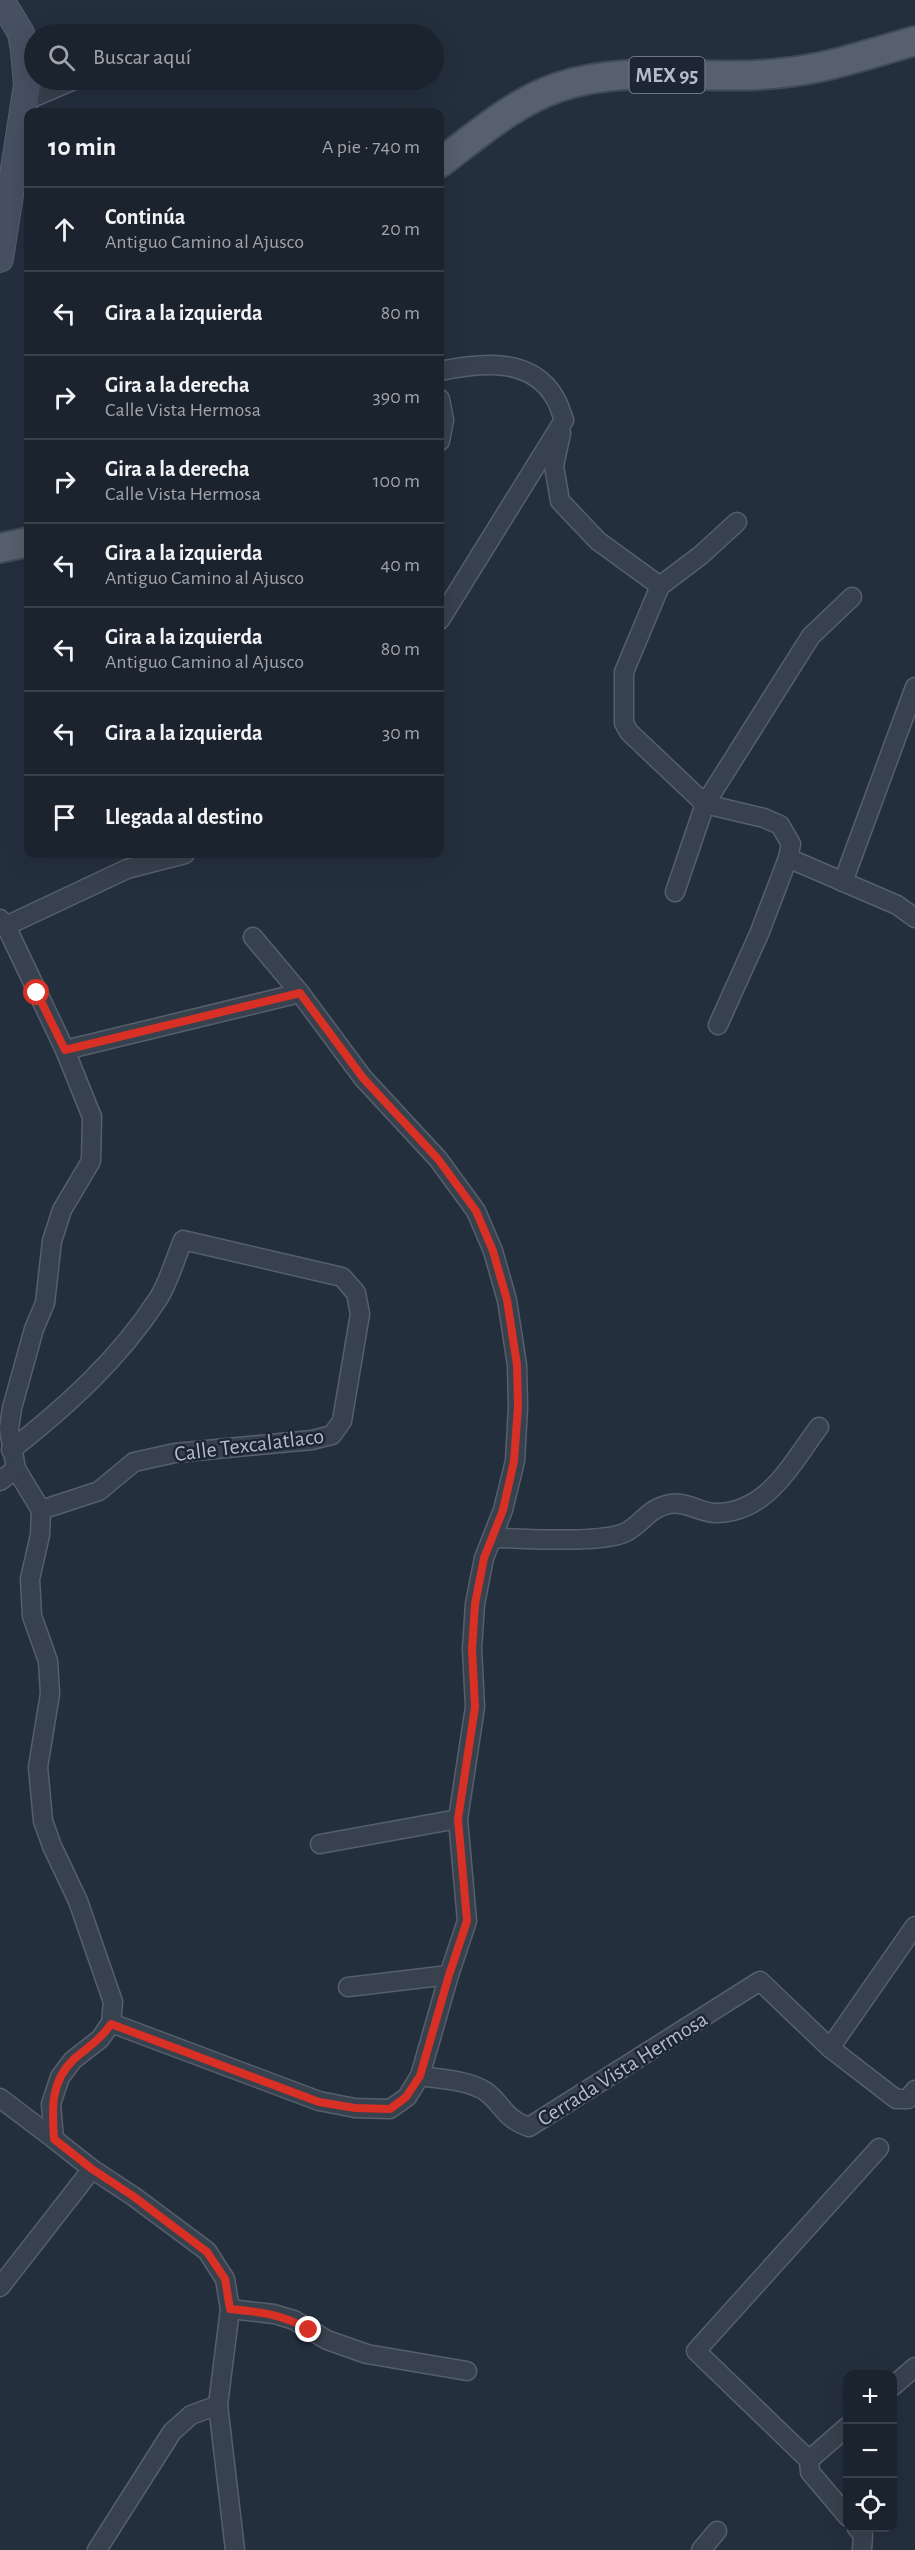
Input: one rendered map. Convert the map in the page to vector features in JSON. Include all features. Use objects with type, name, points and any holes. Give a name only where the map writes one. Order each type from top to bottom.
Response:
[{"type":"main road","points":[[1,0],[21,33],[24,54]]},
{"type":"main road","name":"MEX 95","points":[[444,160],[520,105],[557,87],[594,77],[637,74],[782,74],[841,62],[915,41]]},
{"type":"main road","points":[[0,259],[25,90]]},
{"type":"main road","points":[[0,548],[24,543]]},
{"type":"street","points":[[24,101],[50,90]]},
{"type":"street","points":[[444,370],[471,364],[498,364],[520,369],[540,380],[555,398],[564,420],[554,466],[560,501],[598,541],[660,586]]},
{"type":"street","points":[[444,614],[564,420]]},
{"type":"street","points":[[718,1025],[759,933],[788,858],[790,844],[780,825],[764,818],[705,804],[628,732],[624,723],[624,672],[660,586],[701,555],[737,522]]},
{"type":"street","points":[[675,892],[705,804],[811,636],[852,597]]},
{"type":"street","points":[[843,882],[915,687]]},
{"type":"street","points":[[54,2139],[51,2104],[60,2077],[73,2060],[100,2039],[111,2024],[113,2002],[78,1901],[43,1821],[38,1767],[50,1694],[48,1661],[32,1616],[30,1579],[40,1535],[41,1510],[16,1469],[9,1429],[12,1408],[34,1329],[45,1303],[52,1241],[62,1210],[91,1161],[92,1117],[65,1050],[3,923],[127,869],[170,858]]},
{"type":"street","points":[[788,858],[897,905],[915,918]]},
{"type":"street","points":[[111,2024],[319,2102],[355,2108],[390,2109],[406,2097],[420,2076],[467,1921],[458,1819],[475,1707],[472,1649],[475,1604],[484,1558],[503,1510],[514,1461],[518,1407],[517,1365],[507,1300],[493,1251],[476,1211],[438,1159],[363,1078],[300,993],[253,937]]},
{"type":"street","points":[[65,1050],[300,993]]},
{"type":"street","name":"Calle Texcalatlaco","points":[[11,1450],[55,1415],[106,1366],[159,1298],[183,1240],[342,1277],[356,1293],[360,1314],[342,1420],[332,1436],[312,1440],[175,1452],[134,1462],[99,1491],[41,1510]]},
{"type":"street","points":[[492,1538],[608,1538],[627,1532],[649,1511],[671,1503],[714,1513],[745,1509],[772,1490],[819,1427]]},
{"type":"street","points":[[0,1482],[16,1469]]},
{"type":"street","points":[[320,1844],[458,1819]]},
{"type":"street","points":[[915,1926],[830,2048],[896,2099],[908,2099],[915,2090]]},
{"type":"street","points":[[348,1987],[449,1975]]},
{"type":"street","name":"Cerrada Vista Hermosa","points":[[420,2076],[471,2085],[484,2091],[516,2123],[529,2127],[760,1981],[830,2048]]},
{"type":"street","points":[[0,2098],[92,2169],[133,2196],[207,2252],[225,2279],[230,2309],[218,2405],[235,2550]]},
{"type":"street","points":[[843,2511],[810,2472],[809,2460],[696,2351],[879,2148]]},
{"type":"street","points":[[0,2287],[92,2169]]},
{"type":"street","points":[[230,2309],[274,2313],[294,2320],[327,2340],[367,2354],[467,2371]]},
{"type":"street","points":[[897,2383],[915,2367]]},
{"type":"street","points":[[97,2550],[172,2432],[191,2415],[218,2405]]},
{"type":"street","points":[[809,2460],[843,2430]]},
{"type":"street","points":[[701,2550],[717,2531]]},
{"type":"street","points":[[860,2532],[863,2535],[862,2550]]},
{"type":"route","points":[[37,993],[65,1050],[300,993],[363,1078],[438,1159],[476,1211],[493,1251],[507,1300],[517,1365],[518,1407],[514,1461],[503,1510],[484,1558],[475,1604],[472,1649],[475,1707],[458,1819],[467,1921],[420,2076],[406,2097],[390,2109],[355,2108],[319,2102],[111,2024],[100,2039],[73,2060],[60,2077],[51,2104],[54,2139],[207,2252],[225,2279],[230,2309],[274,2313],[294,2320],[309,2330]]}]
